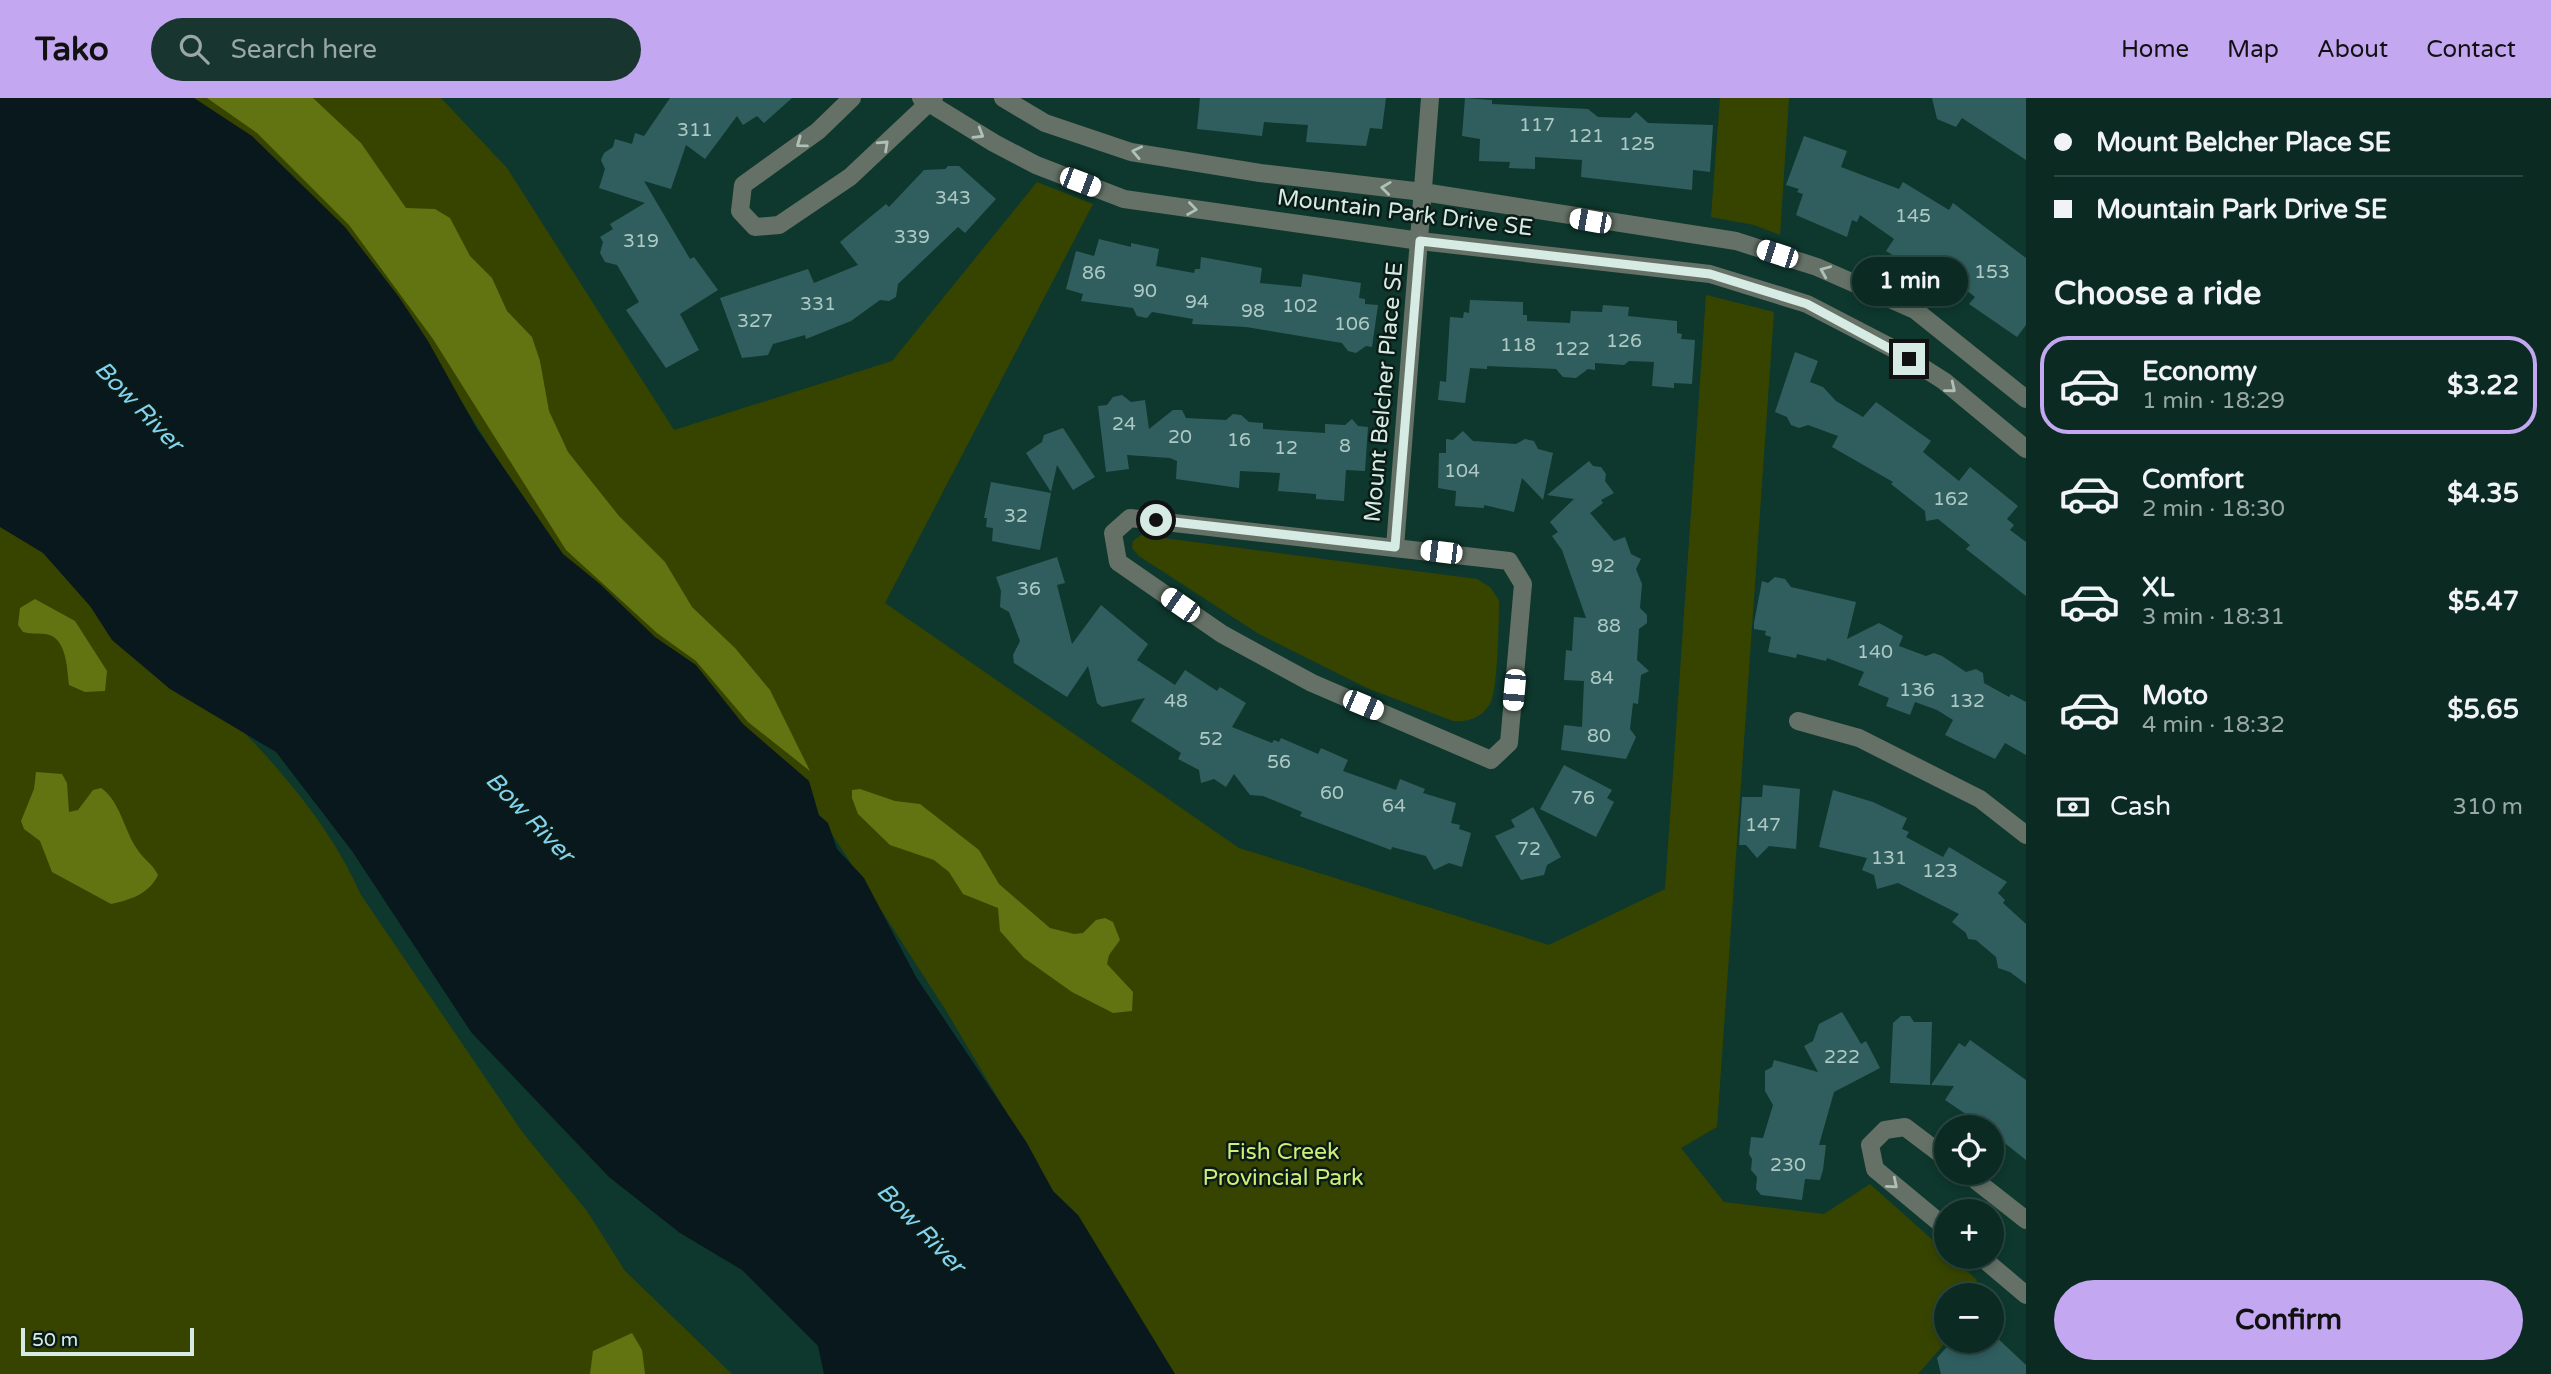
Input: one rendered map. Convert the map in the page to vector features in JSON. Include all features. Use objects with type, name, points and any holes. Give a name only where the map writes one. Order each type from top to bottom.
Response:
[{"type":"street","points":[[852,98],[818,131],[743,186],[740,211],[755,228],[779,225],[849,177],[928,100]]},
{"type":"street","name":"Mountain Park Drive SE","points":[[1003,98],[1045,123],[1132,152],[1260,173],[1423,192],[1736,242],[1818,267],[1915,310],[2026,399]]},
{"type":"street","name":"Mount Belcher Place SE","points":[[1395,547],[1430,98]]},
{"type":"street","name":"Mountain Park Drive SE","points":[[928,100],[1036,165],[1124,199],[1420,241],[1710,274],[1807,304],[1892,348],[1944,381],[2026,449]]},
{"type":"street","name":"Mount Belcher Place SE","points":[[1130,518],[1395,547],[1509,561],[1523,584],[1509,743],[1491,760],[1312,683],[1222,634],[1118,562],[1113,533],[1130,518]]},
{"type":"street","points":[[1798,721],[1859,738],[1980,799],[2026,835]]},
{"type":"street","points":[[1934,1149],[1905,1126],[1885,1130],[1870,1145],[1875,1170],[1934,1218]]},
{"type":"street","points":[[1982,1185],[2026,1220]]},
{"type":"street","points":[[1998,1269],[2023,1287]]},
{"type":"green space","name":"Fish Creek Provincial Park","points":[[177,98],[441,98],[507,168],[674,430],[892,361],[1037,182],[1093,204],[885,603],[1239,848],[1549,945],[1665,889],[1706,295],[1774,312],[1717,1127],[1681,1148],[1724,1202],[1824,1214],[1870,1184],[1934,1241],[1934,1269],[1965,1269],[1977,1280],[1976,1283],[1934,1283],[1934,1353],[1936,1353],[1918,1374],[1162,1374],[945,1009],[832,834],[767,754],[551,544],[441,369]]},
{"type":"green space","points":[[207,98],[313,98],[361,143],[406,208],[435,209],[450,218],[470,256],[492,278],[507,311],[532,337],[540,361],[549,411],[568,452],[619,516],[665,562],[692,607],[735,648],[770,690],[810,771],[748,722],[696,661],[657,633],[566,550],[433,339],[349,225],[257,133]]},
{"type":"green space","points":[[1720,98],[1789,98],[1780,235],[1754,225],[1711,217]]},
{"type":"green space","points":[[0,488],[253,741],[302,799],[325,830],[361,895],[523,1133],[587,1211],[625,1271],[732,1374],[0,1374]]},
{"type":"green space","points":[[1141,535],[1477,579],[1490,587],[1499,600],[1496,671],[1490,704],[1483,713],[1474,718],[1453,721],[1367,688],[1259,634],[1139,556],[1132,548],[1133,541]]},
{"type":"green space","points":[[35,599],[75,621],[107,671],[105,691],[85,692],[69,685],[65,658],[57,640],[49,635],[23,632],[18,625],[20,608]]},
{"type":"green space","points":[[36,772],[62,774],[67,783],[69,812],[78,810],[93,790],[101,788],[113,800],[137,849],[158,875],[150,887],[132,898],[111,904],[52,872],[40,841],[24,829],[21,821],[34,789]]},
{"type":"green space","points":[[860,789],[895,801],[920,804],[979,850],[999,884],[1050,928],[1074,934],[1083,933],[1096,920],[1105,918],[1113,922],[1120,940],[1109,955],[1107,964],[1133,992],[1132,1011],[1113,1013],[1072,992],[1024,958],[1000,931],[998,908],[963,894],[949,872],[934,860],[890,845],[858,814],[852,790]]},
{"type":"green space","points":[[632,1333],[642,1350],[645,1374],[590,1374],[593,1351]]},
{"type":"water","name":"Bow River","points":[[0,98],[194,98],[252,136],[345,227],[399,297],[428,341],[477,429],[563,554],[600,584],[655,637],[696,665],[743,724],[809,781],[819,815],[828,823],[837,849],[864,878],[916,977],[1027,1143],[1053,1191],[1078,1215],[1175,1374],[824,1374],[818,1346],[742,1270],[680,1233],[609,1177],[471,1032],[352,851],[276,752],[170,689],[112,640],[90,606],[43,553],[0,527]]},
{"type":"building","points":[[670,98],[792,98],[764,123],[757,116],[743,125],[737,116],[705,159],[686,145],[671,189],[644,181],[690,259],[694,257],[718,290],[680,314],[699,350],[666,368],[626,310],[639,302],[617,265],[605,262],[600,253],[603,242],[600,237],[613,229],[610,224],[645,203],[599,188],[605,169],[601,160],[604,153],[613,147],[615,139],[632,144],[635,133],[644,136]]},
{"type":"building","points":[[1200,98],[1386,98],[1382,129],[1370,128],[1366,146],[1306,142],[1308,125],[1264,122],[1262,136],[1197,129]]},
{"type":"building","points":[[1465,98],[1492,100],[1492,104],[1588,109],[1598,117],[1630,118],[1636,112],[1648,123],[1713,125],[1710,172],[1693,170],[1692,190],[1581,177],[1582,160],[1535,157],[1535,169],[1509,168],[1510,162],[1479,161],[1480,139],[1462,136]]},
{"type":"building","points":[[1932,98],[2026,98],[2026,160],[1962,118],[1956,127],[1937,119]]},
{"type":"building","points":[[1804,136],[1847,151],[1841,167],[1899,189],[1903,182],[1949,210],[1953,203],[2026,258],[2026,325],[2017,337],[1969,304],[1975,297],[1942,271],[1936,281],[1886,251],[1894,239],[1860,215],[1857,222],[1852,220],[1847,237],[1796,215],[1803,194],[1797,192],[1799,189],[1786,185]]},
{"type":"building","points":[[948,166],[959,166],[996,199],[965,233],[958,227],[898,284],[896,297],[889,301],[880,300],[851,321],[806,339],[805,335],[773,344],[768,355],[742,358],[720,298],[808,269],[814,283],[858,265],[840,242],[886,204],[889,207],[924,170],[945,169]]},
{"type":"building","points":[[1099,239],[1131,247],[1131,243],[1159,249],[1156,266],[1194,273],[1195,269],[1200,269],[1201,257],[1262,268],[1260,283],[1301,287],[1303,274],[1361,283],[1359,298],[1365,299],[1365,304],[1378,305],[1372,347],[1366,346],[1356,353],[1348,351],[1342,343],[1246,327],[1192,324],[1193,319],[1152,312],[1147,318],[1137,316],[1133,308],[1081,301],[1083,294],[1066,289],[1076,251],[1094,256]]},
{"type":"building","points":[[1470,300],[1523,302],[1523,315],[1527,315],[1527,321],[1570,323],[1571,311],[1602,312],[1603,305],[1629,307],[1628,316],[1677,321],[1677,333],[1682,334],[1681,339],[1695,340],[1692,384],[1674,383],[1674,388],[1652,386],[1654,362],[1629,361],[1624,365],[1595,363],[1595,370],[1588,369],[1576,378],[1563,377],[1556,369],[1487,366],[1487,369],[1470,368],[1465,403],[1438,400],[1440,381],[1446,382],[1450,317],[1463,318],[1464,312],[1469,313]]},
{"type":"building","points":[[1795,352],[1818,361],[1810,382],[1823,387],[1836,401],[1863,417],[1876,402],[1931,441],[1923,452],[1959,481],[1970,467],[2018,506],[2007,519],[2014,525],[2010,530],[2026,542],[2026,596],[1966,549],[1970,545],[1938,519],[1926,521],[1925,511],[1891,484],[1893,482],[1832,447],[1838,436],[1808,425],[1799,428],[1791,425],[1787,417],[1775,412]]},
{"type":"building","points":[[1122,395],[1131,402],[1145,400],[1149,429],[1173,410],[1182,410],[1186,418],[1226,420],[1233,414],[1241,415],[1249,422],[1263,423],[1263,429],[1325,433],[1325,424],[1345,425],[1352,419],[1358,426],[1368,427],[1365,471],[1346,470],[1344,501],[1316,499],[1316,494],[1278,491],[1280,473],[1240,471],[1239,488],[1176,479],[1177,461],[1170,458],[1127,455],[1129,469],[1106,472],[1098,406],[1107,405],[1113,397]]},
{"type":"building","points":[[1063,428],[1095,477],[1073,490],[1057,465],[1051,492],[1026,453],[1042,442],[1044,435]]},
{"type":"building","points":[[1463,431],[1473,441],[1516,444],[1525,439],[1534,441],[1538,449],[1553,453],[1543,500],[1522,478],[1514,512],[1484,505],[1484,508],[1455,506],[1456,491],[1438,488],[1439,453],[1446,453],[1446,439],[1453,440]]},
{"type":"building","points":[[1589,461],[1593,466],[1601,467],[1606,474],[1605,481],[1614,493],[1601,500],[1603,503],[1590,513],[1614,541],[1625,537],[1631,554],[1641,559],[1636,569],[1642,584],[1640,608],[1647,615],[1647,623],[1639,629],[1637,660],[1649,671],[1641,675],[1638,704],[1633,703],[1630,729],[1636,737],[1626,759],[1561,750],[1564,725],[1582,727],[1584,681],[1564,680],[1566,650],[1572,651],[1574,617],[1586,618],[1562,550],[1552,536],[1558,532],[1550,522],[1574,499],[1547,495]]},
{"type":"building","points":[[991,482],[1051,493],[1040,550],[992,541],[993,528],[986,527],[987,518],[984,518]]},
{"type":"building","points":[[1057,557],[1065,583],[1057,585],[1072,644],[1101,605],[1148,644],[1137,660],[1175,685],[1185,670],[1217,691],[1220,687],[1246,703],[1232,727],[1272,743],[1274,740],[1279,742],[1281,738],[1318,754],[1321,748],[1348,760],[1343,771],[1396,790],[1400,779],[1425,789],[1423,793],[1456,803],[1451,823],[1460,825],[1459,829],[1471,833],[1462,867],[1449,863],[1434,870],[1426,856],[1392,847],[1391,850],[1300,816],[1302,812],[1263,796],[1250,795],[1234,774],[1226,787],[1214,779],[1201,783],[1199,770],[1178,759],[1181,753],[1131,721],[1145,698],[1102,707],[1097,703],[1088,666],[1067,697],[1014,663],[1013,655],[1020,641],[1009,612],[1000,607],[1001,591],[996,577]]},
{"type":"building","points":[[1775,577],[1785,579],[1791,587],[1856,602],[1847,639],[1879,623],[1903,636],[1899,646],[1926,656],[1934,653],[1942,656],[1966,672],[1976,669],[1983,673],[1984,683],[2009,697],[2011,694],[2026,702],[2026,755],[2005,743],[1995,759],[1945,735],[1953,720],[1937,710],[1915,702],[1910,715],[1886,706],[1889,698],[1858,685],[1864,672],[1827,658],[1826,661],[1797,654],[1796,658],[1768,652],[1771,637],[1765,635],[1766,631],[1754,629],[1754,623],[1762,581],[1768,583]]},
{"type":"building","points":[[1564,765],[1612,790],[1607,798],[1614,802],[1596,837],[1540,809]]},
{"type":"building","points":[[1763,785],[1800,789],[1796,849],[1769,846],[1757,858],[1746,845],[1739,845],[1742,797],[1762,797]]},
{"type":"building","points":[[1833,790],[1873,802],[1907,818],[1902,829],[1909,832],[1906,837],[1943,857],[1949,847],[2007,882],[1998,893],[2005,900],[2003,903],[2026,924],[2026,984],[2010,972],[1998,968],[1996,957],[1976,940],[1968,939],[1966,933],[1952,922],[1959,914],[1898,883],[1877,889],[1874,875],[1862,870],[1867,858],[1819,847]]},
{"type":"building","points":[[1533,807],[1561,857],[1547,865],[1544,875],[1521,880],[1495,836],[1515,827],[1511,820]]},
{"type":"building","points":[[1842,1012],[1861,1044],[1866,1041],[1880,1068],[1834,1092],[1819,1145],[1826,1145],[1823,1170],[1820,1180],[1805,1179],[1802,1200],[1761,1195],[1756,1189],[1757,1177],[1751,1170],[1752,1159],[1749,1154],[1751,1137],[1763,1138],[1773,1105],[1765,1091],[1765,1071],[1772,1067],[1774,1060],[1818,1072],[1804,1046],[1813,1041],[1819,1024]]},
{"type":"building","points":[[1901,1016],[1910,1016],[1914,1022],[1932,1022],[1930,1085],[1890,1083],[1893,1023]]},
{"type":"building","points":[[1970,1040],[2026,1080],[2026,1160],[2004,1143],[2004,1115],[1967,1115],[1945,1100],[1954,1086],[1931,1085],[1959,1043],[1965,1047]]},
{"type":"building","points":[[2004,1344],[2026,1365],[2026,1374],[1941,1374],[1937,1358],[1941,1353],[2004,1353]]},
{"type":"route","points":[[1156,520],[1395,547],[1420,241],[1710,274],[1807,304],[1909,359]]}]
